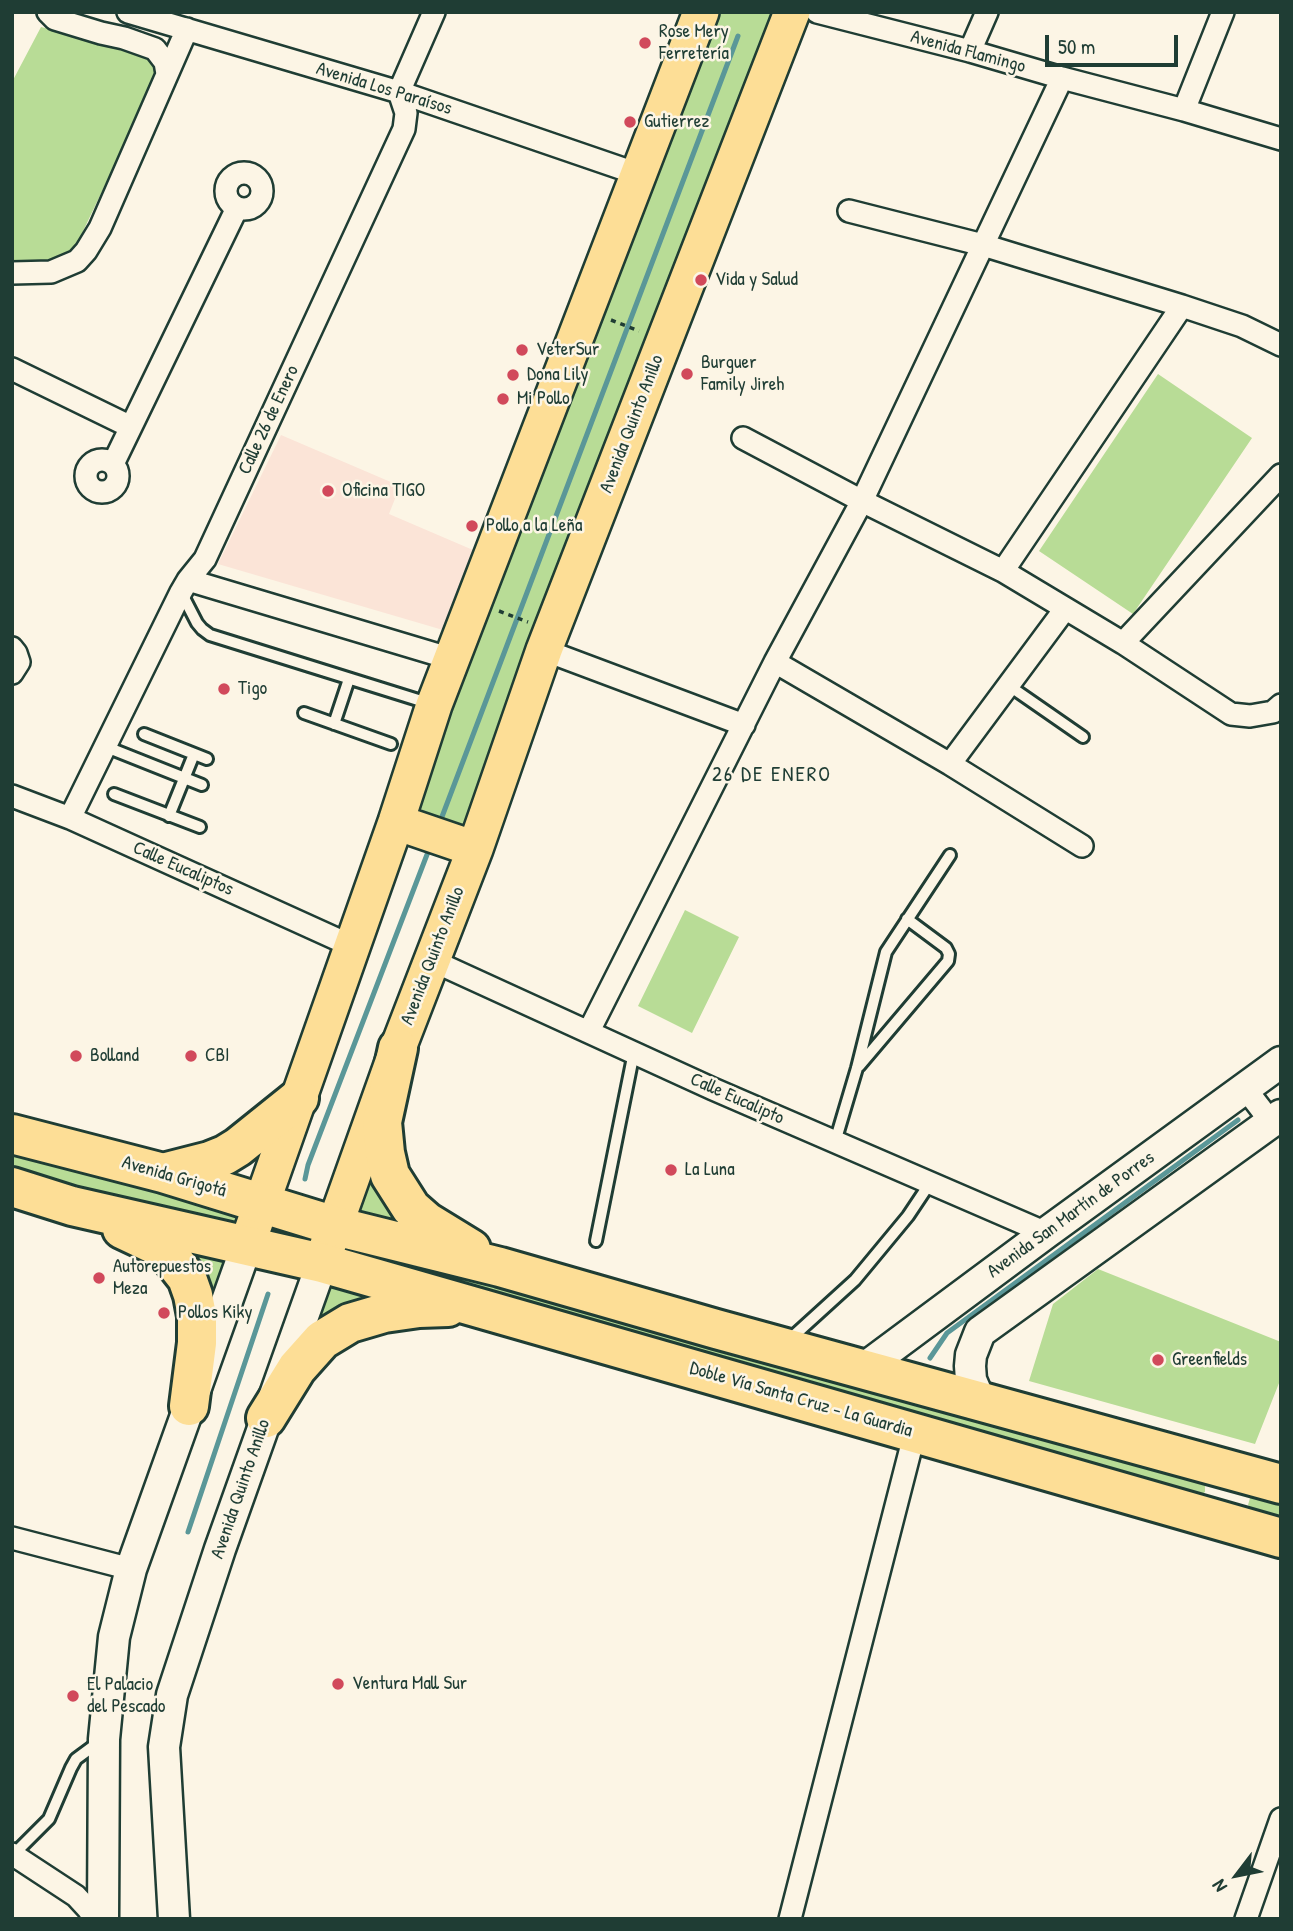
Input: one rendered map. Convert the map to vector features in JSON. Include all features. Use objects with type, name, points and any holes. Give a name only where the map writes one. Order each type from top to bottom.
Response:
[{"type":"highway","points":[[398,1048],[382,1122],[390,1175],[411,1208],[427,1222],[500,1267]]},
{"type":"highway","points":[[163,1173],[225,1155],[299,1098]]},
{"type":"highway","name":"Avenida Grigotá","points":[[12,1134],[163,1173],[335,1226]]},
{"type":"highway","points":[[12,1187],[72,1206],[322,1263]]},
{"type":"highway","points":[[72,1206],[158,1246],[187,1278],[197,1316],[197,1343],[189,1406]]},
{"type":"highway","points":[[335,1226],[500,1267],[1279,1484]]},
{"type":"highway","name":"Doble Vía Santa Cruz - La Guardia","points":[[322,1263],[1265,1534]]},
{"type":"highway","points":[[266,1418],[297,1368],[322,1340],[349,1323],[383,1313],[419,1308],[472,1306]]},
{"type":"highway","points":[[1185,1511],[1210,1497],[1214,1491],[1212,1474],[1203,1463]]},
{"type":"highway","points":[[1265,1534],[1241,1513],[1241,1499],[1251,1486],[1260,1483],[1279,1484]]},
{"type":"main road","points":[[103,1919],[104,1739],[114,1637],[131,1569],[396,822],[434,705],[701,12]]},
{"type":"main road","name":"Avenida Quinto Anillo","points":[[174,1919],[164,1746],[172,1695],[220,1549],[398,1048],[475,849],[539,637],[792,12]]},
{"type":"main road","points":[[396,822],[475,849]]},
{"type":"main road","name":"Avenida San Martín de Porres","points":[[863,1369],[1281,1062]]},
{"type":"main road","points":[[980,1401],[971,1380],[970,1366],[971,1355],[980,1332],[1277,1121]]},
{"type":"street","points":[[48,12],[55,19],[156,49],[165,62],[167,74]]},
{"type":"street","points":[[399,92],[434,12]]},
{"type":"street","name":"Avenida Flamingo","points":[[817,12],[970,51],[1281,139]]},
{"type":"street","points":[[970,51],[987,12]]},
{"type":"street","points":[[1184,110],[1223,12]]},
{"type":"street","name":"Avenida Los Paraísos","points":[[135,13],[399,92],[638,174]]},
{"type":"street","points":[[12,273],[51,272],[77,261],[86,251],[100,228],[187,29]]},
{"type":"street","points":[[589,1031],[775,662],[862,501],[1062,78]]},
{"type":"street","name":"Calle 26 de Enero","points":[[70,818],[184,587],[205,559],[404,130],[406,113],[399,92]]},
{"type":"street","points":[[113,464],[237,208]]},
{"type":"street","points":[[849,211],[983,245],[1182,306],[1242,326],[1280,344]]},
{"type":"street","points":[[1003,571],[1182,306]]},
{"type":"street","points":[[15,377],[131,427]]},
{"type":"street","points":[[743,438],[1003,571],[1123,643],[1231,714],[1250,716],[1273,712],[1281,705]]},
{"type":"street","points":[[1123,643],[1281,475]]},
{"type":"street","points":[[184,587],[452,659]]},
{"type":"street","points":[[950,764],[1065,609]]},
{"type":"street","points":[[539,637],[744,725]]},
{"type":"street","points":[[12,648],[19,662],[12,673]]},
{"type":"street","points":[[775,662],[950,764],[1082,846]]},
{"type":"street","name":"Calle Eucaliptos","points":[[12,796],[70,818],[352,946]]},
{"type":"street","name":"Calle Eucalipto","points":[[431,960],[713,1089],[1046,1233]]},
{"type":"street","points":[[1245,1088],[1277,1121]]},
{"type":"street","points":[[790,1919],[915,1432]]},
{"type":"street","points":[[12,1538],[131,1569]]},
{"type":"street","points":[[1246,1919],[1281,1819]]},
{"type":"street","points":[[13,1854],[76,1896],[94,1919]]},
{"type":"lane","points":[[184,587],[197,622],[210,635],[434,705]]},
{"type":"lane","points":[[334,724],[349,679]]},
{"type":"lane","points":[[1009,685],[1083,737]]},
{"type":"lane","points":[[304,713],[391,744]]},
{"type":"lane","points":[[144,734],[207,758]]},
{"type":"lane","points":[[104,746],[202,785]]},
{"type":"lane","points":[[169,816],[194,754]]},
{"type":"lane","points":[[114,794],[200,827]]},
{"type":"lane","points":[[835,1142],[858,1068],[886,952],[950,855]]},
{"type":"lane","points":[[858,1068],[947,961],[949,954],[946,948],[907,919]]},
{"type":"lane","points":[[596,1241],[634,1051]]},
{"type":"lane","points":[[782,1347],[855,1280],[908,1216],[930,1183]]},
{"type":"lane","points":[[13,1854],[49,1819],[76,1759],[104,1739]]},
{"type":"path","points":[[613,321],[642,332]]},
{"type":"path","points":[[505,613],[539,637]]},
{"type":"shaded area","points":[[281,435],[400,486],[389,514],[473,550],[443,630],[218,564]]},
{"type":"green space","points":[[711,12],[781,12],[467,826],[459,828],[429,817],[421,809],[414,795]]},
{"type":"green space","points":[[41,27],[148,53],[153,57],[157,76],[75,248],[57,259],[12,262],[12,82]]},
{"type":"green space","points":[[1158,374],[1252,438],[1133,614],[1039,551]]},
{"type":"green space","points":[[685,910],[739,937],[692,1033],[638,1006]]},
{"type":"green space","points":[[380,1109],[423,1233],[345,1218]]},
{"type":"green space","points":[[12,1147],[237,1215],[235,1223],[229,1227],[12,1172]]},
{"type":"green space","points":[[335,1240],[1205,1480],[1205,1492],[1197,1498],[330,1255]]},
{"type":"green space","points":[[165,1243],[230,1259],[204,1338]]},
{"type":"green space","name":"Greenfields","points":[[1098,1269],[1281,1342],[1281,1378],[1255,1444],[1029,1381],[1053,1304]]},
{"type":"green space","points":[[323,1278],[410,1303],[308,1345]]},
{"type":"green space","points":[[1256,1495],[1281,1501],[1281,1520],[1252,1511],[1248,1505],[1250,1498]]},
{"type":"waterway","points":[[440,822],[738,36]]},
{"type":"waterway","points":[[305,1179],[308,1165],[428,852]]},
{"type":"waterway","points":[[930,1358],[947,1333],[1238,1120]]},
{"type":"waterway","points":[[188,1532],[268,1294]]},
{"type":"place","name":"Rose Mery Ferretería","points":[[645,43]]},
{"type":"place","name":"Gutierrez","points":[[630,122]]},
{"type":"place","name":"Vida y Salud","points":[[701,280]]},
{"type":"place","name":"VeterSur","points":[[522,350]]},
{"type":"place","name":"Burguer Family Jireh","points":[[687,374]]},
{"type":"place","name":"Dona Lily","points":[[513,375]]},
{"type":"place","name":"Mi Pollo","points":[[503,399]]},
{"type":"place","name":"Oficina TIGO","points":[[328,491]]},
{"type":"place","name":"Pollo a la Leña","points":[[472,526]]},
{"type":"place","name":"Tigo","points":[[224,689]]},
{"type":"place","name":"Bolland","points":[[76,1056]]},
{"type":"place","name":"CBI","points":[[191,1056]]},
{"type":"place","name":"La Luna","points":[[671,1170]]},
{"type":"place","name":"Autorepuestos Meza","points":[[99,1278]]},
{"type":"place","name":"Pollos Kiky","points":[[164,1313]]},
{"type":"place","name":"Greenfields","points":[[1158,1360]]},
{"type":"place","name":"Ventura Mall Sur","points":[[338,1684]]},
{"type":"place","name":"El Palacio del Pescado","points":[[73,1696]]},
{"type":"district","name":"26 DE ENERO","points":[[772,775]]}]
